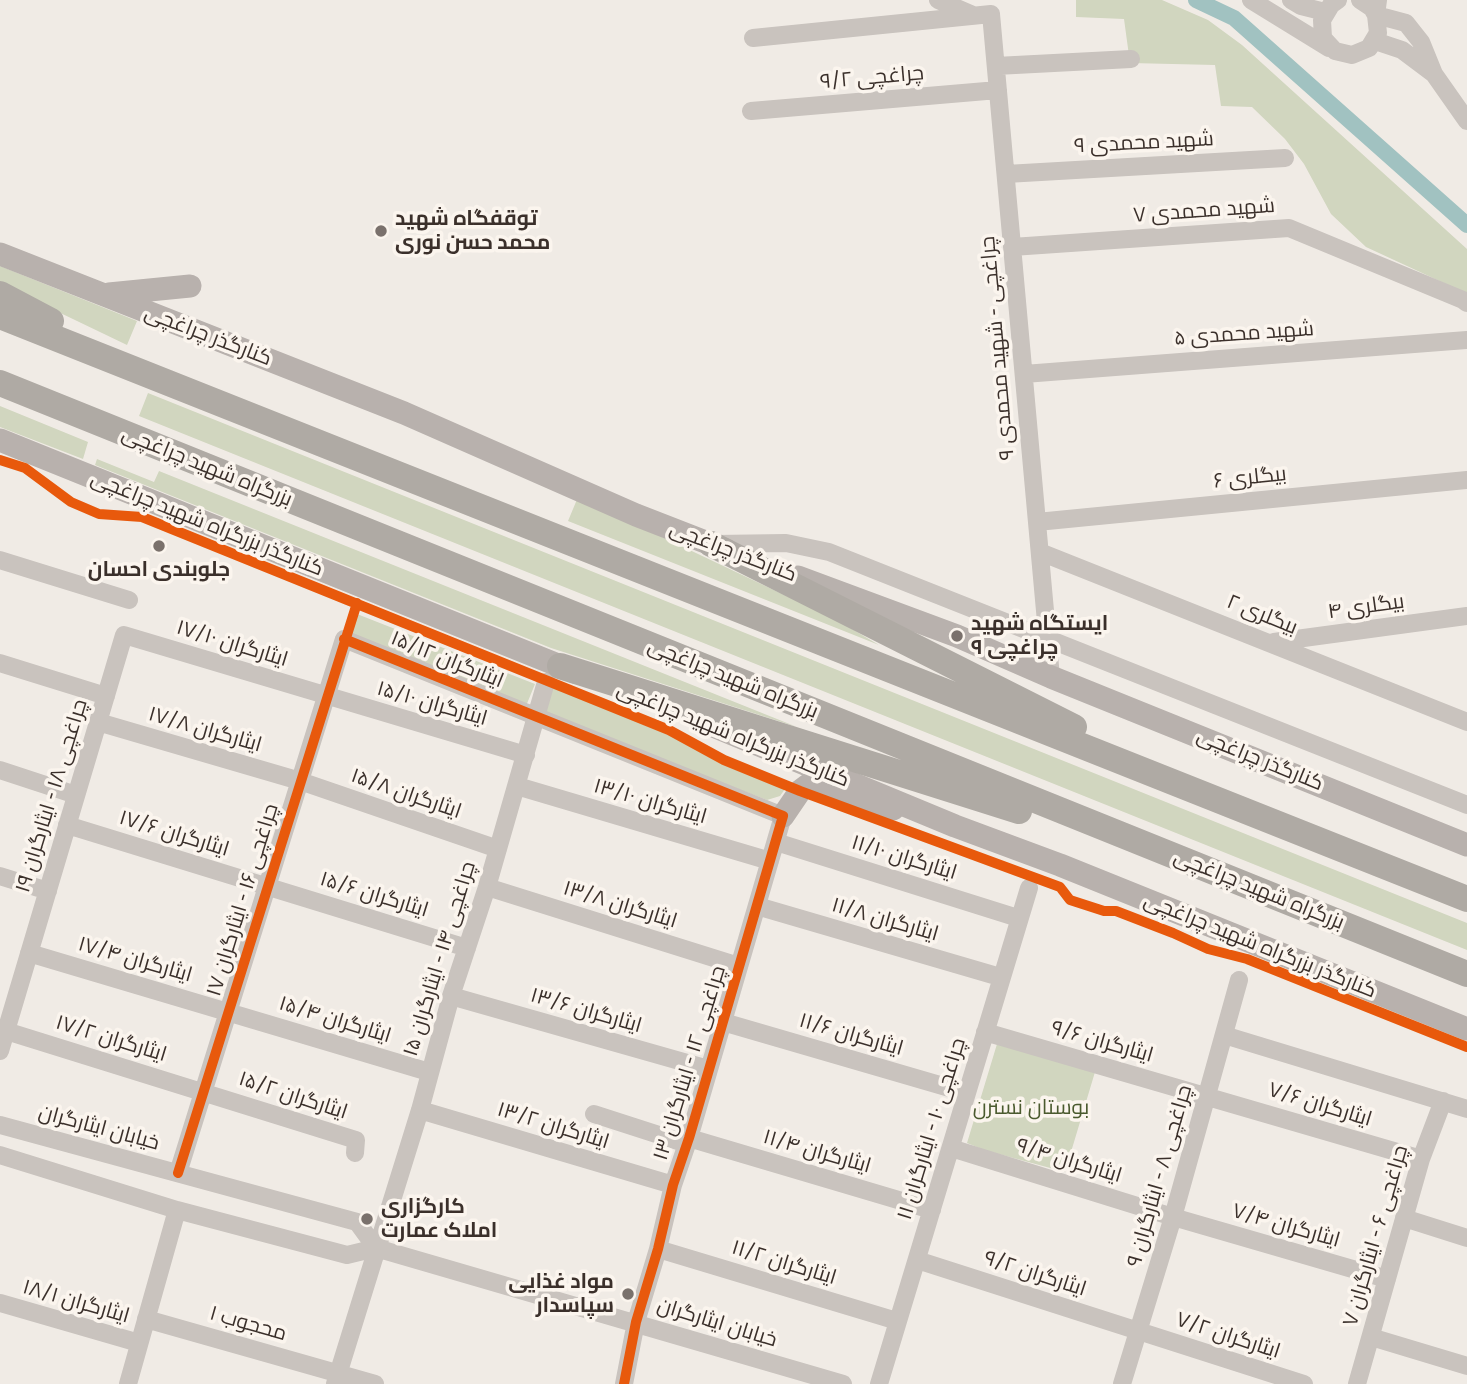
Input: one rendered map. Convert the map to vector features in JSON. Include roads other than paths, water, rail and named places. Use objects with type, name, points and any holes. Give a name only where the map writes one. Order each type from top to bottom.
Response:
[{"type":"highway","points":[[0,294],[173,386]]},
{"type":"highway","points":[[0,316],[1467,899]]},
{"type":"highway","name":"بزرگراه شهید چراغچی","points":[[0,383],[1467,974]]},
{"type":"highway","points":[[711,544],[1229,804]]},
{"type":"highway","points":[[553,674],[1218,874]]},
{"type":"main road","name":"کنارگذر چراغچی","points":[[0,254],[404,413],[636,515],[957,636],[1051,677],[1467,845]]},
{"type":"main road","points":[[104,295],[190,286]]},
{"type":"main road","name":"کنارگذر بزرگراه شهید چراغچی","points":[[0,440],[553,674],[804,762],[917,810],[1467,1029]]},
{"type":"main road","points":[[783,816],[800,791],[808,785],[859,803],[917,810]]},
{"type":"street","points":[[938,0],[983,15]]},
{"type":"street","points":[[1251,0],[1335,51],[1352,55],[1361,53],[1374,41],[1378,33],[1377,8]]},
{"type":"street","points":[[1291,0],[1301,6],[1332,4]]},
{"type":"street","points":[[1360,0],[1406,23],[1421,42],[1434,74],[1467,121]]},
{"type":"street","points":[[1332,4],[1321,20],[1323,38],[1335,51]]},
{"type":"street","points":[[752,38],[983,15]]},
{"type":"street","name":"۹ چراغچی - شهید محمدی","points":[[983,15],[996,66],[1051,677]]},
{"type":"street","points":[[1374,41],[1402,50],[1434,74]]},
{"type":"street","points":[[996,66],[1131,59]]},
{"type":"street","name":"۹/۲ چراغچی","points":[[751,111],[998,90]]},
{"type":"street","name":"شهید محمدی ۹","points":[[1006,174],[1285,159]]},
{"type":"street","name":"شهید محمدی ۷","points":[[1012,247],[1289,228],[1467,303]]},
{"type":"street","name":"شهید محمدی ۵","points":[[1024,374],[1467,340]]},
{"type":"street","name":"بیگلری ۶","points":[[1037,522],[1467,480]]},
{"type":"street","points":[[711,544],[786,543],[829,552],[1467,805]]},
{"type":"street","name":"بیگلری ۲","points":[[1040,552],[1467,722]]},
{"type":"street","points":[[0,560],[129,600]]},
{"type":"street","name":"بیگلری ۴","points":[[1271,643],[1467,616]]},
{"type":"street","name":"چراغچی ۱۸ - ایثارگران ۱۹","points":[[0,1051],[6,1031],[7,1005],[29,953],[124,635]]},
{"type":"street","name":"ایثارگران ۱۷/۱۰","points":[[124,635],[326,696]]},
{"type":"street","name":"چراغچی ۱۶ - ایثارگران ۱۷","points":[[178,1173],[344,639]]},
{"type":"street","name":"ایثارگران ۱۵/۱۲","points":[[344,639],[783,816]]},
{"type":"street","points":[[0,663],[106,696]]},
{"type":"street","name":"چراغچی ۱۴ - ایثارگران ۱۵","points":[[336,1379],[419,1110],[451,996],[487,887],[536,717],[553,674]]},
{"type":"street","name":"ایثارگران ۱۵/۱۰","points":[[326,696],[526,755]]},
{"type":"street","name":"ایثارگران ۱۷/۸","points":[[98,722],[300,781]]},
{"type":"street","points":[[0,770],[76,795]]},
{"type":"street","name":"ایثارگران ۱۵/۸","points":[[300,781],[498,849]]},
{"type":"street","name":"ایثارگران ۱۳/۱۰","points":[[517,786],[770,861]]},
{"type":"street","name":"چراغچی ۱۲ - ایثارگران ۱۳","points":[[624,1384],[636,1322],[658,1249],[673,1185],[783,816]]},
{"type":"street","name":"ایثارگران ۱۷/۶","points":[[67,825],[267,885]]},
{"type":"street","name":"ایثارگران ۱۱/۱۰","points":[[776,842],[1018,918]]},
{"type":"street","points":[[0,876],[48,891]]},
{"type":"street","name":"ایثارگران ۱۵/۶","points":[[267,885],[467,948]]},
{"type":"street","name":"ایثارگران ۱۳/۸","points":[[487,887],[740,966]]},
{"type":"street","name":"چراغچی ۱۰ - ایثارگران ۱۱","points":[[879,1384],[1029,888]]},
{"type":"street","name":"ایثارگران ۱۱/۸","points":[[757,906],[1000,977]]},
{"type":"street","name":"ایثارگران ۱۷/۴","points":[[29,953],[228,1011]]},
{"type":"street","name":"چراغچی ۸ - ایثارگران ۹","points":[[1122,1384],[1173,1217],[1239,980]]},
{"type":"street","name":"ایثارگران ۱۳/۶","points":[[451,996],[708,1069]]},
{"type":"street","name":"ایثارگران ۱۵/۴","points":[[228,1011],[429,1072]]},
{"type":"street","name":"ایثارگران ۱۱/۶","points":[[723,1022],[967,1093]]},
{"type":"street","name":"ایثارگران ۱۷/۲","points":[[6,1031],[203,1091]]},
{"type":"street","name":"ایثارگران ۹/۶","points":[[985,1032],[1206,1095]]},
{"type":"street","points":[[1224,1035],[1467,1109]]},
{"type":"street","name":"ایثارگران ۱۵/۲","points":[[203,1091],[356,1140],[355,1153]]},
{"type":"street","name":"ایثارگران ۷/۶","points":[[1206,1095],[1421,1159]]},
{"type":"street","name":"چراغچی ۶ - ایثارگران ۷","points":[[1357,1384],[1421,1159],[1443,1101]]},
{"type":"street","name":"ایثارگران ۱۳/۲","points":[[419,1110],[673,1185]]},
{"type":"street","name":"ایثارگران ۱۱/۴","points":[[594,1114],[932,1210]]},
{"type":"street","name":"خیابان ایثارگران","points":[[0,1125],[357,1222],[376,1248]]},
{"type":"street","name":"ایثارگران ۹/۴","points":[[951,1148],[1173,1217]]},
{"type":"street","name":"خیابان ایثارگران","points":[[0,1155],[177,1210],[347,1255],[376,1248],[843,1384]]},
{"type":"street","points":[[128,1384],[177,1210]]},
{"type":"street","name":"ایثارگران ۷/۴","points":[[1173,1217],[1387,1279]]},
{"type":"street","points":[[1404,1218],[1467,1238]]},
{"type":"street","name":"ایثارگران ۱۱/۲","points":[[658,1249],[897,1321]]},
{"type":"street","name":"ایثارگران ۹/۲","points":[[917,1260],[1139,1332]]},
{"type":"street","name":"ایثارگران ۱۸/۱","points":[[0,1303],[139,1343]]},
{"type":"street","name":"محجوب ۱","points":[[146,1319],[336,1379],[374,1384]]},
{"type":"street","name":"ایثارگران ۷/۲","points":[[1139,1332],[1304,1384]]},
{"type":"street","points":[[1371,1337],[1467,1366]]},
{"type":"waterway","points":[[1196,0],[1234,18],[1467,225]]},
{"type":"place","name":"توقفگاه شهید محمد حسن نوری","points":[[381,231]]},
{"type":"place","name":"جلوبندی احسان","points":[[159,546]]},
{"type":"place","name":"ایستگاه شهید چراغچی ۹","points":[[957,636]]},
{"type":"place","name":"کارگزاری املاک عمارت","points":[[367,1219]]},
{"type":"place","name":"مواد غذایی سپاسدار","points":[[628,1294]]},
{"type":"park label","name":"بوستان نسترن","points":[[1031,1108]]}]
